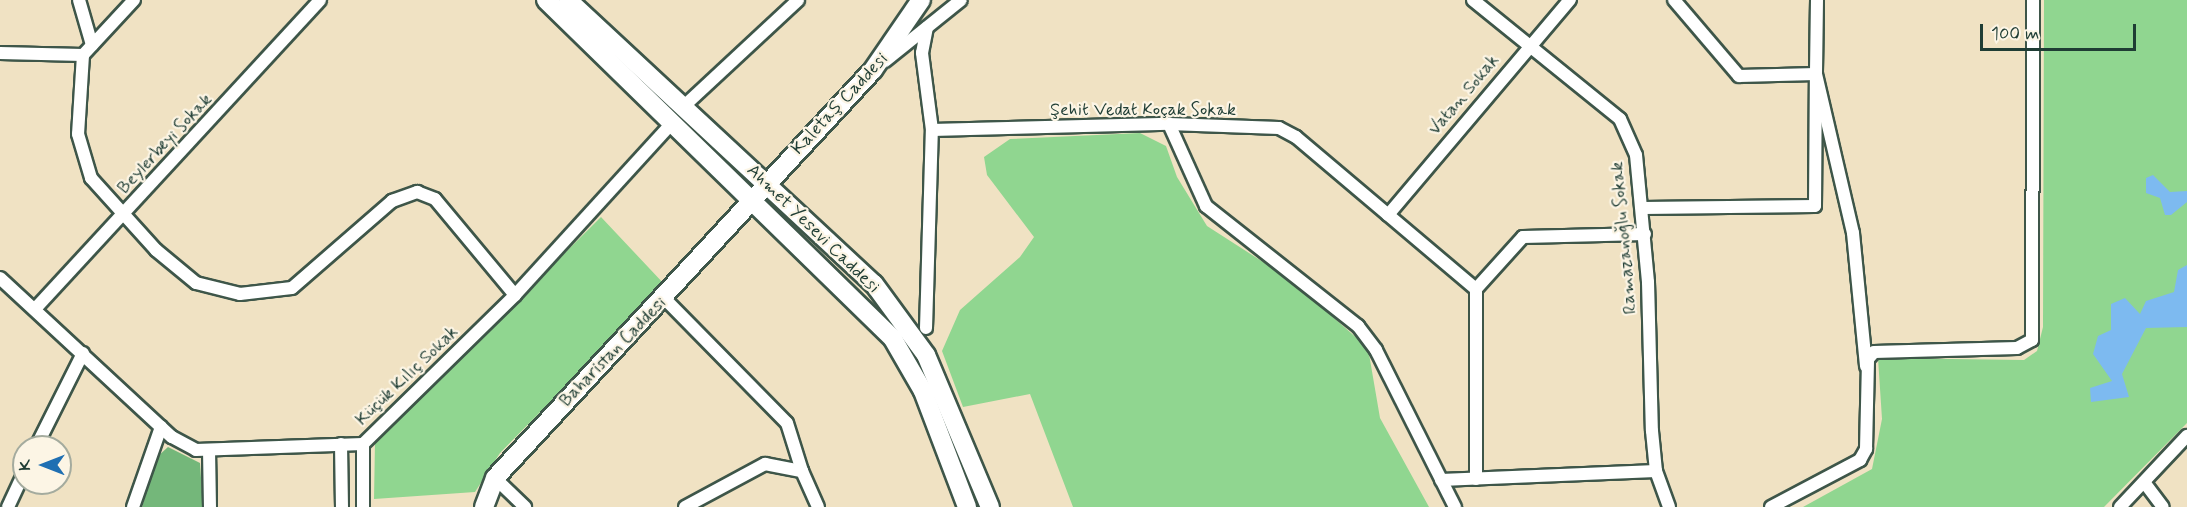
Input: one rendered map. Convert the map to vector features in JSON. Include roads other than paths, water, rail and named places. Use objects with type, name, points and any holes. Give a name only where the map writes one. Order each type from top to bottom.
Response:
[{"type":"main road","name":"Ahmet Yesevi Caddesi","points":[[546,0],[670,125],[893,339],[922,391],[967,507]]},
{"type":"main road","name":"Kaletaş Caddesi","points":[[751,202],[765,184],[873,70],[921,0]]},
{"type":"main road","name":"Ahmet Yesevi Caddesi","points":[[574,2],[683,107],[874,284],[906,326],[951,406],[990,507]]},
{"type":"main road","name":"Baharistan Caddesi","points":[[484,507],[495,478],[751,202]]},
{"type":"street","points":[[79,0],[88,50],[81,156],[91,178],[123,217],[196,283],[258,293],[292,288],[310,277],[392,201],[417,192],[435,199],[515,295]]},
{"type":"street","points":[[0,53],[88,50],[134,0]]},
{"type":"street","points":[[683,107],[798,0]]},
{"type":"street","points":[[873,70],[961,0]]},
{"type":"street","name":"Ramazanoğlu Sokak","points":[[1473,0],[1531,43],[1620,118],[1636,155],[1645,234],[1656,471],[1669,507]]},
{"type":"street","name":"Vatan Sokak","points":[[1388,215],[1531,43],[1570,0]]},
{"type":"street","points":[[1674,0],[1739,76],[1816,74]]},
{"type":"street","points":[[1643,208],[1815,206],[1817,0]]},
{"type":"street","points":[[1771,507],[1860,460],[1866,449],[1868,359],[1882,350],[2017,348],[2032,340],[2033,0]]},
{"type":"street","name":"Beylerbeyi Sokak","points":[[35,309],[123,217],[315,2]]},
{"type":"street","points":[[926,328],[932,130],[922,53],[927,27]]},
{"type":"street","points":[[1816,74],[1853,233],[1867,378]]},
{"type":"street","points":[[1168,124],[1206,206],[1358,326],[1376,350],[1455,507]]},
{"type":"street","name":"Şehit Vedat Koçak Sokak","points":[[932,130],[1168,124],[1279,128],[1476,289]]},
{"type":"street","name":"Küçük Kılıç Sokak","points":[[0,278],[161,427],[196,450],[363,444],[515,295],[670,125]]},
{"type":"street","points":[[1476,479],[1476,289],[1523,237],[1645,234]]},
{"type":"street","points":[[664,298],[787,423],[802,471],[818,507]]},
{"type":"street","points":[[42,435],[83,353]]},
{"type":"street","points":[[133,507],[161,427]]},
{"type":"street","points":[[2120,507],[2187,436]]},
{"type":"street","points":[[341,444],[342,507]]},
{"type":"street","points":[[363,444],[363,507]]},
{"type":"street","points":[[209,450],[210,507]]},
{"type":"street","points":[[682,506],[765,464],[802,471]]},
{"type":"street","points":[[1441,480],[1656,471]]},
{"type":"street","points":[[495,478],[525,507]]},
{"type":"street","points":[[2144,483],[2163,507]]},
{"type":"water","points":[[2153,175],[2170,192],[2187,191],[2187,202],[2171,215],[2165,215],[2160,198],[2146,193],[2146,178]]},
{"type":"water","points":[[2187,265],[2187,327],[2146,328],[2122,374],[2129,397],[2091,402],[2090,388],[2112,381],[2093,354],[2098,336],[2111,330],[2111,304],[2125,298],[2140,314],[2146,301],[2174,292],[2178,270]]}]
